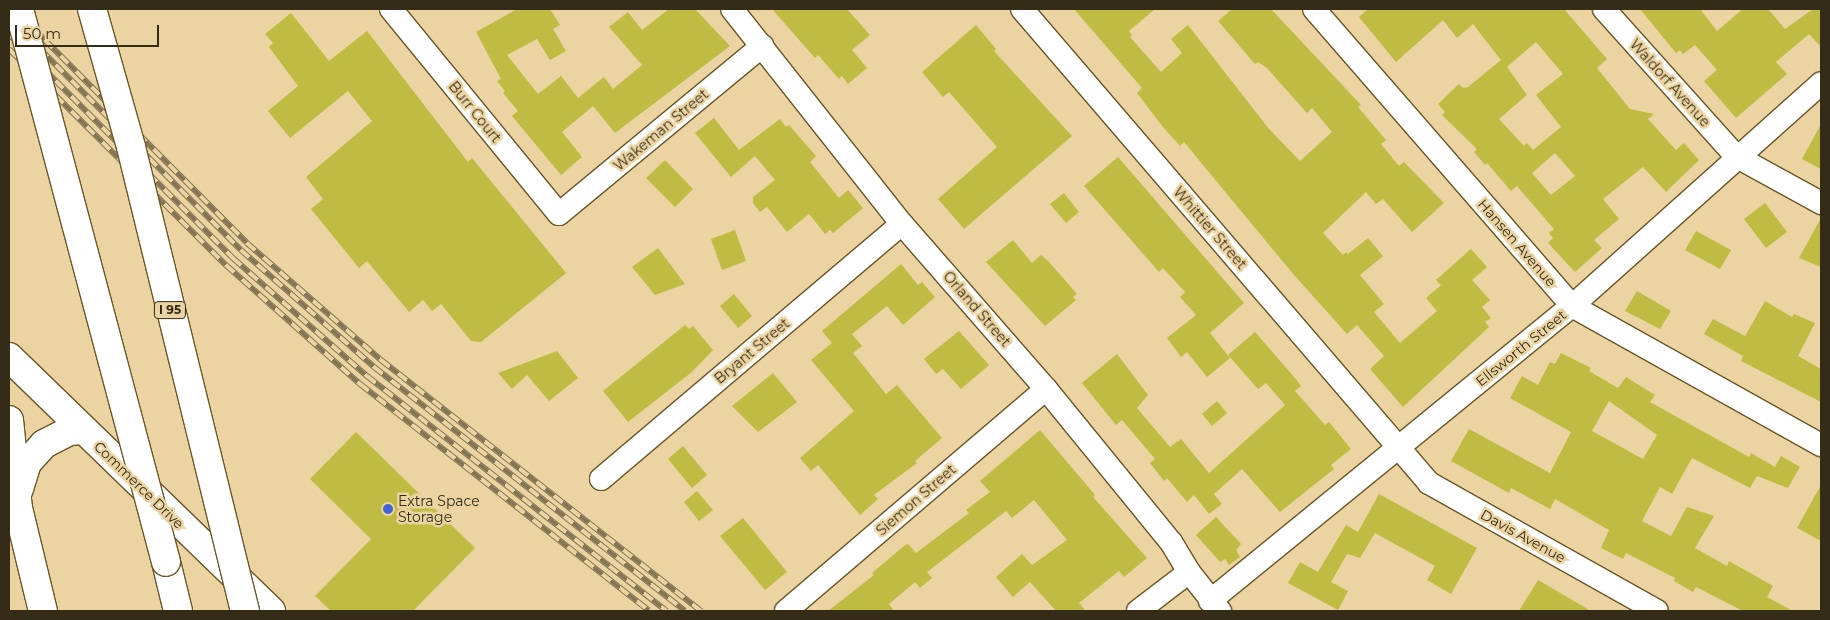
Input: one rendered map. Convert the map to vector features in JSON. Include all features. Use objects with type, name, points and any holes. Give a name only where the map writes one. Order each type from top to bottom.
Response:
[{"type":"main road","points":[[18,9],[178,611]]},
{"type":"main road","name":"I 95","points":[[92,9],[131,147],[245,611]]},
{"type":"main road","name":"Commerce Drive","points":[[9,357],[81,430],[271,611]]},
{"type":"main road","points":[[9,420],[18,508],[43,611]]},
{"type":"main road","points":[[18,508],[22,476],[34,453],[56,436],[81,430]]},
{"type":"street","name":"Burr Court","points":[[391,9],[559,214]]},
{"type":"street","name":"Orland Street","points":[[732,9],[902,224],[1046,389],[1171,542],[1189,572],[1215,606]]},
{"type":"street","name":"Whittier Street","points":[[1022,9],[1399,448]]},
{"type":"street","name":"Hansen Avenue","points":[[1314,9],[1572,306],[1821,445]]},
{"type":"street","name":"Waldorf Avenue","points":[[1604,9],[1737,157],[1821,203]]},
{"type":"street","name":"Wakeman Street","points":[[559,214],[762,46]]},
{"type":"street","name":"Ellsworth Street","points":[[1215,606],[1399,448],[1572,306],[1821,84]]},
{"type":"street","name":"Bryant Street","points":[[601,479],[902,224]]},
{"type":"street","name":"Siemon Street","points":[[786,611],[1046,389]]},
{"type":"street","name":"Davis Avenue","points":[[1399,448],[1429,483],[1658,611]]},
{"type":"street","points":[[1138,611],[1189,572]]},
{"type":"building","points":[[517,9],[550,9],[560,25],[553,29],[566,51],[550,60],[537,39],[507,55],[538,94],[561,76],[578,98],[604,77],[613,89],[642,65],[609,27],[628,12],[642,30],[669,9],[695,9],[730,46],[615,133],[593,106],[562,132],[582,157],[561,175],[512,116],[518,111],[503,93],[505,91],[497,81],[501,79],[476,32]]},
{"type":"building","points":[[772,9],[847,9],[870,35],[852,50],[867,68],[848,84],[842,76],[839,79],[818,55],[815,58]]},
{"type":"building","points":[[1074,9],[1155,9],[1129,31],[1132,35],[1130,37],[1161,72],[1182,53],[1171,39],[1188,25],[1269,129],[1300,161],[1332,132],[1312,108],[1307,113],[1267,68],[1258,62],[1255,64],[1218,21],[1232,9],[1271,9],[1361,105],[1358,107],[1386,140],[1381,144],[1399,166],[1404,162],[1444,203],[1412,232],[1383,199],[1376,204],[1366,192],[1323,233],[1343,255],[1346,252],[1348,254],[1368,238],[1383,256],[1360,275],[1384,304],[1374,312],[1400,343],[1437,311],[1426,298],[1441,285],[1436,280],[1471,249],[1487,267],[1472,280],[1490,300],[1482,307],[1491,318],[1485,322],[1489,327],[1403,407],[1370,369],[1384,356],[1357,325],[1347,334],[1294,275],[1184,142],[1180,146],[1163,127],[1137,93],[1142,88]]},
{"type":"building","points":[[1368,9],[1564,9],[1607,59],[1597,68],[1630,109],[1654,114],[1648,119],[1676,150],[1684,143],[1699,160],[1666,192],[1643,167],[1603,199],[1619,219],[1594,240],[1602,248],[1575,272],[1548,243],[1553,238],[1549,233],[1554,229],[1517,186],[1511,191],[1487,163],[1485,165],[1474,152],[1477,149],[1442,115],[1445,112],[1438,104],[1459,84],[1463,88],[1468,87],[1501,60],[1473,24],[1457,38],[1443,20],[1396,62],[1359,17]],"holes":[[[1536,42],[1563,74],[1536,95],[1561,127],[1533,150],[1527,143],[1524,146],[1499,119],[1527,95],[1507,67]],[[1555,153],[1575,176],[1551,195],[1532,173]]]},
{"type":"building","points":[[1640,9],[1700,9],[1717,31],[1743,9],[1768,9],[1785,29],[1813,9],[1821,9],[1821,47],[1809,34],[1776,62],[1787,74],[1736,118],[1704,81],[1717,70],[1695,45],[1683,54],[1680,50],[1676,53]]},
{"type":"building","points":[[291,13],[329,61],[367,31],[468,162],[472,158],[566,273],[481,342],[471,341],[441,304],[432,311],[423,300],[409,312],[367,261],[359,268],[311,209],[323,199],[306,177],[372,121],[348,91],[290,138],[268,111],[298,86],[269,47],[273,43],[265,34]]},
{"type":"building","points":[[976,25],[996,49],[994,51],[1072,136],[964,229],[938,199],[997,147],[949,92],[943,97],[922,72]]},
{"type":"building","points":[[714,118],[739,150],[780,119],[786,127],[789,125],[816,156],[810,162],[839,198],[848,190],[863,208],[833,233],[830,230],[825,234],[809,214],[787,232],[767,207],[760,212],[753,203],[753,197],[775,180],[755,156],[731,177],[695,133]]},
{"type":"building","points":[[1821,124],[1821,169],[1802,159]]},
{"type":"building","points":[[1118,157],[1244,303],[1210,333],[1230,358],[1207,377],[1187,352],[1181,357],[1167,338],[1196,315],[1180,297],[1185,292],[1163,268],[1159,272],[1084,186]]},
{"type":"building","points":[[665,160],[693,189],[675,207],[646,178]]},
{"type":"building","points":[[1064,193],[1079,212],[1066,223],[1050,204]]},
{"type":"building","points":[[1765,203],[1787,232],[1766,248],[1744,219]]},
{"type":"building","points":[[1821,218],[1821,267],[1799,258]]},
{"type":"building","points":[[735,230],[746,261],[722,270],[711,239]]},
{"type":"building","points":[[1696,231],[1731,250],[1720,269],[1685,250]]},
{"type":"building","points":[[1013,240],[1032,263],[1041,255],[1077,294],[1073,297],[1076,300],[1045,326],[986,262]]},
{"type":"building","points":[[658,248],[685,284],[655,295],[632,267]]},
{"type":"building","points":[[901,264],[918,285],[922,282],[935,297],[903,325],[887,306],[852,334],[862,346],[853,353],[886,394],[897,385],[942,438],[915,461],[917,463],[874,495],[878,499],[860,515],[818,465],[811,471],[800,458],[854,411],[811,360],[832,343],[822,331]]},
{"type":"building","points":[[1637,291],[1671,311],[1660,329],[1625,311]]},
{"type":"building","points":[[734,294],[752,316],[738,328],[720,306]]},
{"type":"building","points":[[1765,301],[1792,317],[1794,314],[1815,323],[1798,356],[1821,369],[1821,402],[1741,361],[1743,356],[1704,334],[1713,319],[1745,336]]},
{"type":"building","points":[[685,325],[689,329],[693,326],[713,350],[692,372],[628,422],[603,391]]},
{"type":"building","points":[[959,331],[989,365],[961,389],[943,369],[936,374],[924,359]]},
{"type":"building","points":[[1255,332],[1301,386],[1295,391],[1325,425],[1329,422],[1351,449],[1331,465],[1334,469],[1280,512],[1242,469],[1214,494],[1222,504],[1209,514],[1194,495],[1187,502],[1167,478],[1164,481],[1150,463],[1155,459],[1122,420],[1116,425],[1082,383],[1117,354],[1148,395],[1137,408],[1170,447],[1181,439],[1209,473],[1285,405],[1266,383],[1258,389],[1228,355]]},
{"type":"building","points":[[557,351],[578,378],[549,401],[527,375],[512,389],[498,373]]},
{"type":"building","points":[[1561,353],[1591,368],[1589,371],[1618,388],[1626,377],[1655,395],[1650,402],[1749,457],[1751,453],[1775,467],[1781,456],[1800,467],[1788,488],[1757,476],[1750,488],[1692,458],[1672,494],[1660,487],[1642,521],[1671,536],[1687,507],[1714,516],[1695,548],[1727,566],[1729,561],[1773,586],[1767,597],[1793,611],[1743,611],[1696,587],[1693,592],[1674,581],[1675,578],[1626,553],[1623,559],[1601,548],[1609,530],[1555,499],[1550,509],[1511,488],[1509,493],[1451,461],[1469,429],[1550,473],[1571,432],[1510,398],[1522,376],[1538,385],[1550,362],[1555,364]],"holes":[[[1609,401],[1657,435],[1643,459],[1592,431]]]},
{"type":"building","points":[[773,373],[797,402],[758,432],[732,406]]},
{"type":"building","points":[[1217,401],[1227,413],[1212,426],[1202,414]]},
{"type":"building","points":[[1040,430],[1095,495],[1093,497],[1147,558],[1124,577],[1119,571],[1079,603],[1086,611],[1056,611],[1030,582],[1013,597],[996,577],[1022,554],[1032,565],[1067,540],[1034,500],[1012,518],[1006,511],[927,572],[932,578],[920,588],[915,582],[889,604],[894,611],[828,611],[874,575],[872,573],[904,546],[908,544],[916,553],[969,513],[966,510],[990,492],[980,481]]},
{"type":"building","name":"Extra Space Storage","points":[[356,432],[475,548],[413,611],[331,611],[315,596],[371,539],[310,479]]},
{"type":"building","points":[[683,446],[707,475],[692,488],[668,459]]},
{"type":"building","points":[[1821,485],[1821,541],[1797,528]]},
{"type":"building","points":[[697,491],[713,510],[699,521],[684,502]]},
{"type":"building","points":[[1379,494],[1477,548],[1451,594],[1427,580],[1435,566],[1375,533],[1360,558],[1347,554],[1331,582],[1348,591],[1338,610],[1288,583],[1300,562],[1318,572],[1346,525],[1358,532]]},
{"type":"building","points":[[1216,517],[1241,544],[1236,550],[1240,557],[1229,565],[1225,559],[1220,562],[1196,535]]},
{"type":"building","points":[[743,518],[787,572],[765,590],[720,536]]},
{"type":"building","points":[[1538,580],[1591,611],[1519,611]]},
{"type":"railway","points":[[14,9],[247,243],[381,360],[701,611]]},
{"type":"railway","points":[[9,18],[241,250],[374,367],[685,611]]},
{"type":"railway","points":[[9,34],[233,258],[367,376],[667,611]]},
{"type":"railway","points":[[9,49],[226,265],[360,384],[649,611]]},
{"type":"place","name":"Extra Space Storage","points":[[388,509]]}]
